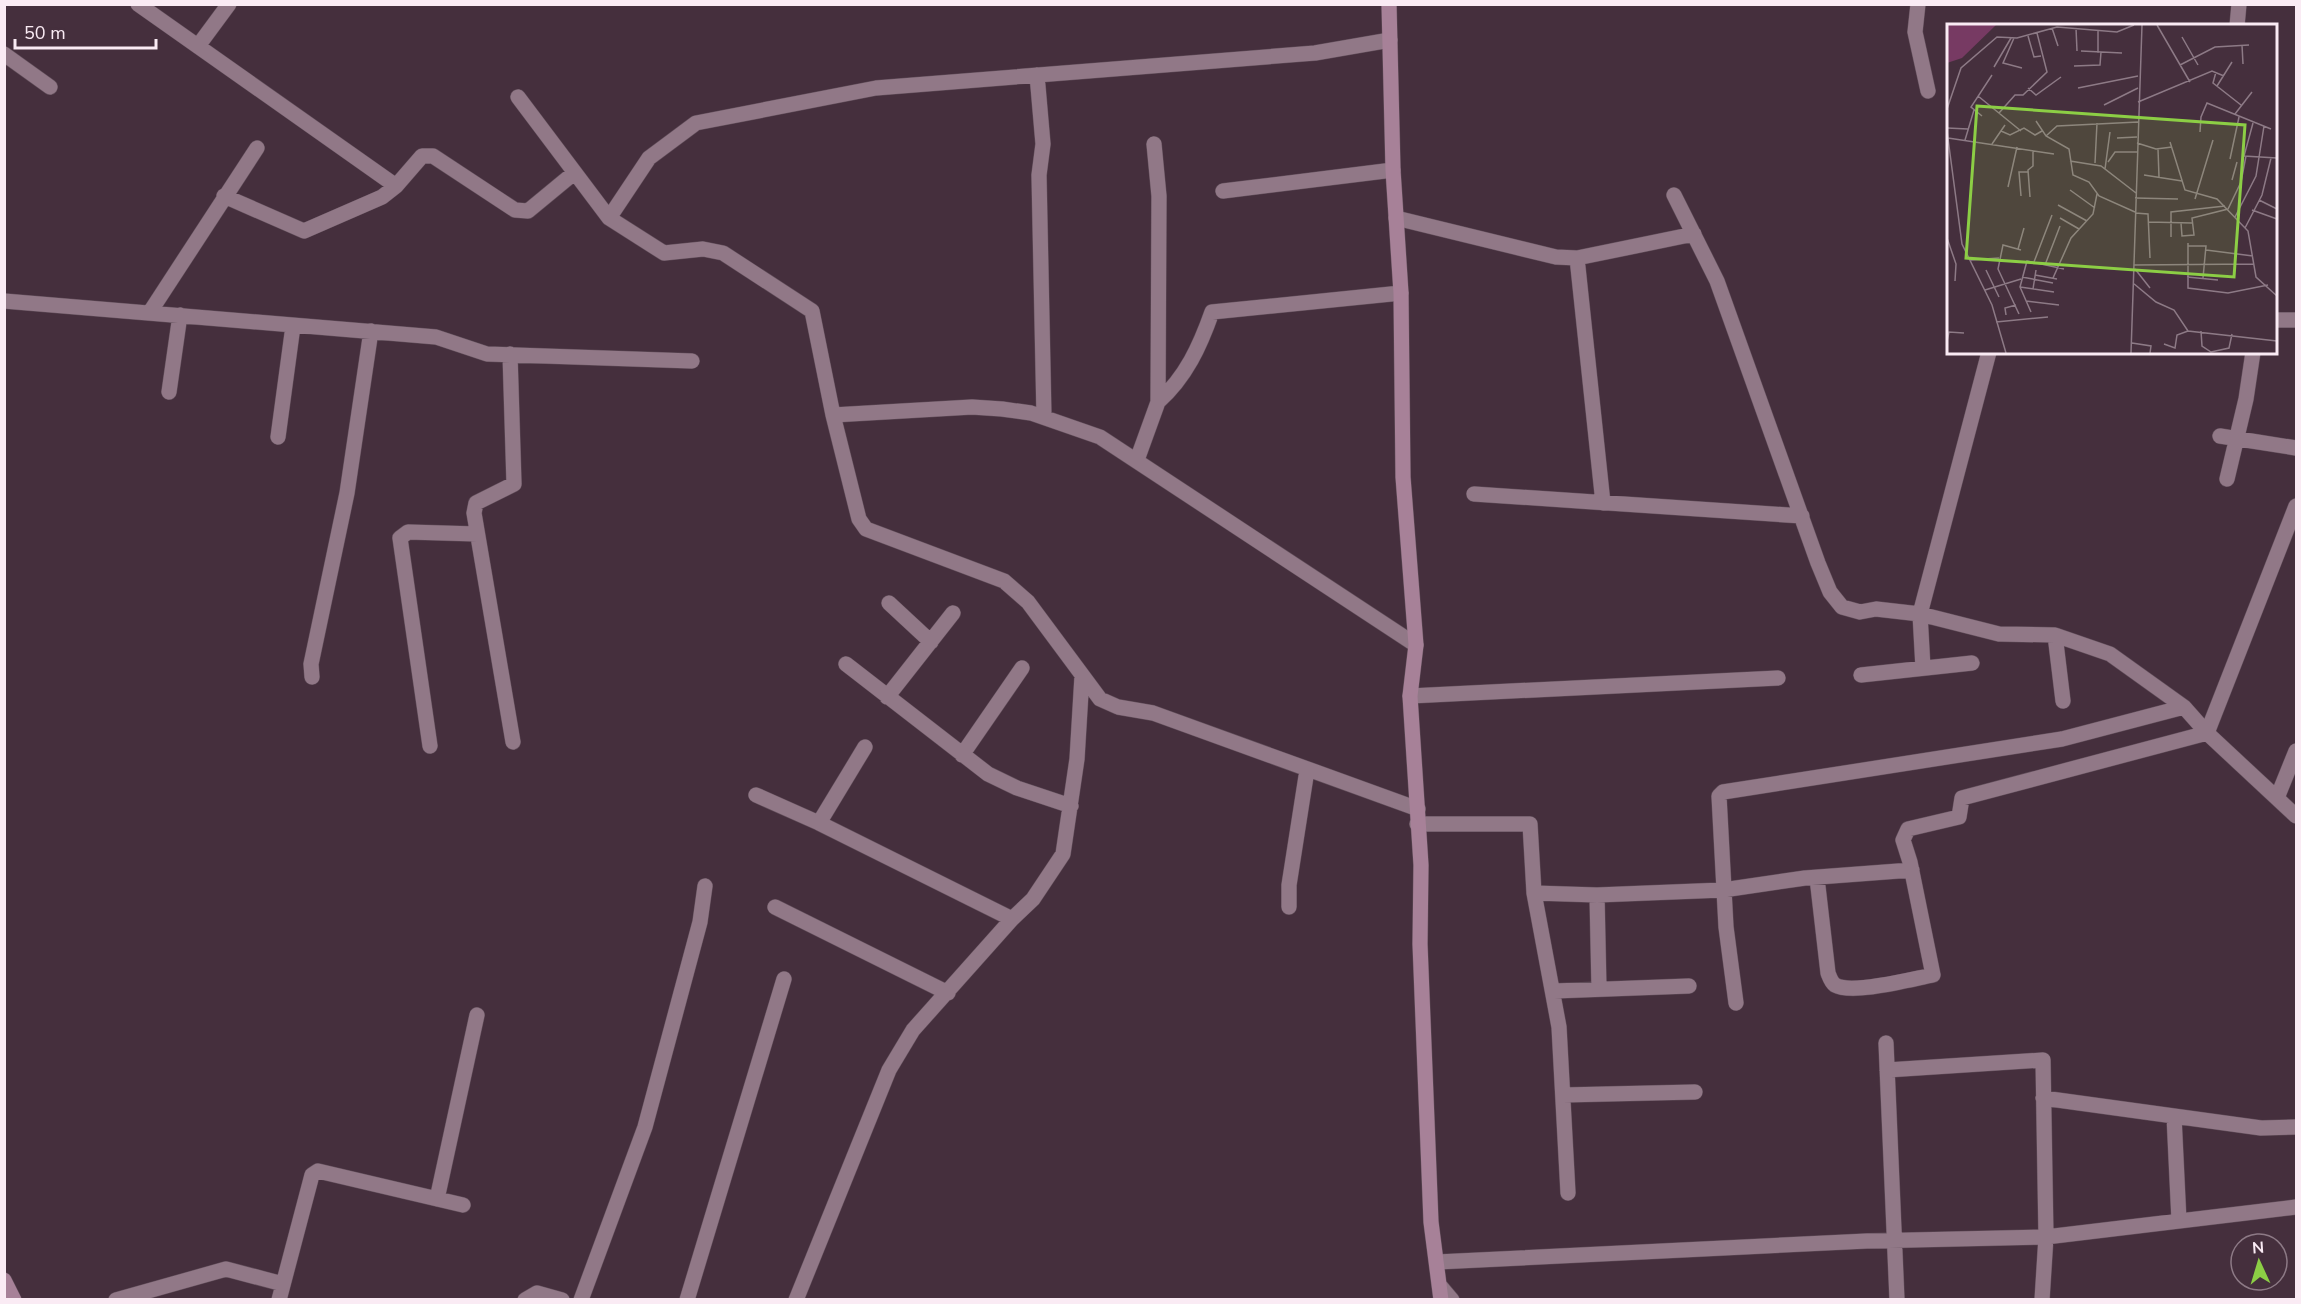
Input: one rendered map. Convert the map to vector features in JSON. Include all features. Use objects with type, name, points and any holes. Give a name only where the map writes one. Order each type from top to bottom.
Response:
[{"type":"street","points":[[138,4],[396,186]]},
{"type":"street","points":[[198,46],[229,4]]},
{"type":"street","points":[[1389,4],[1393,170],[1401,293],[1403,488],[1416,645],[1410,696],[1421,865],[1420,944],[1431,1222],[1441,1293],[1452,1299]]},
{"type":"street","points":[[1918,4],[1915,32],[1928,91]]},
{"type":"street","points":[[2237,24],[2240,4]]},
{"type":"street","points":[[609,218],[649,158],[696,123],[876,88],[1315,53],[1390,40]]},
{"type":"street","points":[[4,54],[50,87]]},
{"type":"street","points":[[1037,75],[1043,144],[1039,175],[1044,417]]},
{"type":"street","points":[[518,97],[609,218],[664,253],[703,249],[723,253],[812,311],[832,415],[859,519],[866,529],[1004,581],[1028,602],[1100,699],[1118,706],[1153,712],[1307,770],[1418,816],[1530,824],[1534,893],[1554,991],[1568,1193]]},
{"type":"street","points":[[1137,460],[1158,402],[1159,196],[1154,144]]},
{"type":"street","points":[[150,312],[257,148]]},
{"type":"street","points":[[224,196],[304,231],[382,197],[396,186],[422,156],[433,156],[515,210],[528,211],[574,173]]},
{"type":"street","points":[[1223,190],[1393,170]]},
{"type":"street","points":[[1674,195],[1718,281],[1826,582],[1842,607],[1860,612],[1876,609],[1920,614],[1999,634],[2055,635],[2110,654],[2184,707],[2208,734],[2296,816]]},
{"type":"street","points":[[1396,218],[1556,257],[1577,258],[1694,234]]},
{"type":"street","points":[[1577,258],[1603,503]]},
{"type":"street","points":[[1158,402],[1171,390],[1190,365],[1212,312],[1401,293]]},
{"type":"street","points":[[4,301],[436,337],[487,354],[692,361]]},
{"type":"street","points":[[169,393],[180,315]]},
{"type":"street","points":[[2277,320],[2296,320]]},
{"type":"street","points":[[278,437],[293,326]]},
{"type":"street","points":[[312,677],[311,664],[347,493],[371,331]]},
{"type":"street","points":[[510,354],[514,484],[476,503],[477,534],[513,742]]},
{"type":"street","points":[[1923,669],[1920,614],[1988,354]]},
{"type":"street","points":[[2227,479],[2238,439],[2253,354]]},
{"type":"street","points":[[832,415],[972,407],[1030,413],[1100,437],[1416,645]]},
{"type":"street","points":[[2220,436],[2296,448]]},
{"type":"street","points":[[1474,494],[1802,516]]},
{"type":"street","points":[[2208,734],[2296,506]]},
{"type":"street","points":[[430,746],[400,538],[408,532],[477,534]]},
{"type":"street","points":[[889,603],[931,642]]},
{"type":"street","points":[[887,697],[953,613]]},
{"type":"street","points":[[2055,635],[2062,701]]},
{"type":"street","points":[[1861,675],[1971,663]]},
{"type":"street","points":[[846,664],[988,774],[1017,788],[1071,806]]},
{"type":"street","points":[[962,755],[1022,668]]},
{"type":"street","points":[[796,1299],[889,1070],[913,1030],[1012,919],[1033,899],[1060,860],[1068,831],[1071,806],[1082,676]]},
{"type":"street","points":[[1410,696],[1778,678]]},
{"type":"street","points":[[1736,1003],[1723,890],[1719,796],[1723,792],[2062,739],[2184,707]]},
{"type":"street","points":[[1817,878],[1828,973],[1831,981],[1837,986],[1854,989],[1933,975],[1903,840],[1908,829],[1959,817],[1962,798],[2208,734]]},
{"type":"street","points":[[819,823],[865,747]]},
{"type":"street","points":[[2277,798],[2296,751]]},
{"type":"street","points":[[1289,907],[1289,885],[1307,770]]},
{"type":"street","points":[[756,795],[819,823],[1012,919]]},
{"type":"street","points":[[1534,893],[1597,895],[1723,890],[1817,878],[1911,870]]},
{"type":"street","points":[[581,1299],[645,1127],[700,922],[705,886]]},
{"type":"street","points":[[1597,895],[1599,989]]},
{"type":"street","points":[[775,907],[948,993]]},
{"type":"street","points":[[687,1299],[784,979]]},
{"type":"street","points":[[1554,991],[1689,986]]},
{"type":"street","points":[[437,1199],[477,1015]]},
{"type":"street","points":[[1886,1043],[1897,1299]]},
{"type":"street","points":[[1887,1070],[2043,1060],[2046,1237],[2042,1299]]},
{"type":"street","points":[[1563,1095],[1695,1092]]},
{"type":"street","points":[[2043,1098],[2261,1128],[2296,1127]]},
{"type":"street","points":[[2174,1116],[2179,1221]]},
{"type":"street","points":[[279,1299],[312,1175],[318,1171],[463,1205]]},
{"type":"street","points":[[1437,1262],[1895,1240],[2046,1237],[2296,1207]]},
{"type":"street","points":[[116,1299],[226,1269],[283,1284]]},
{"type":"street","points":[[4,1280],[14,1299]]},
{"type":"street","points":[[525,1299],[537,1293],[562,1299]]}]
